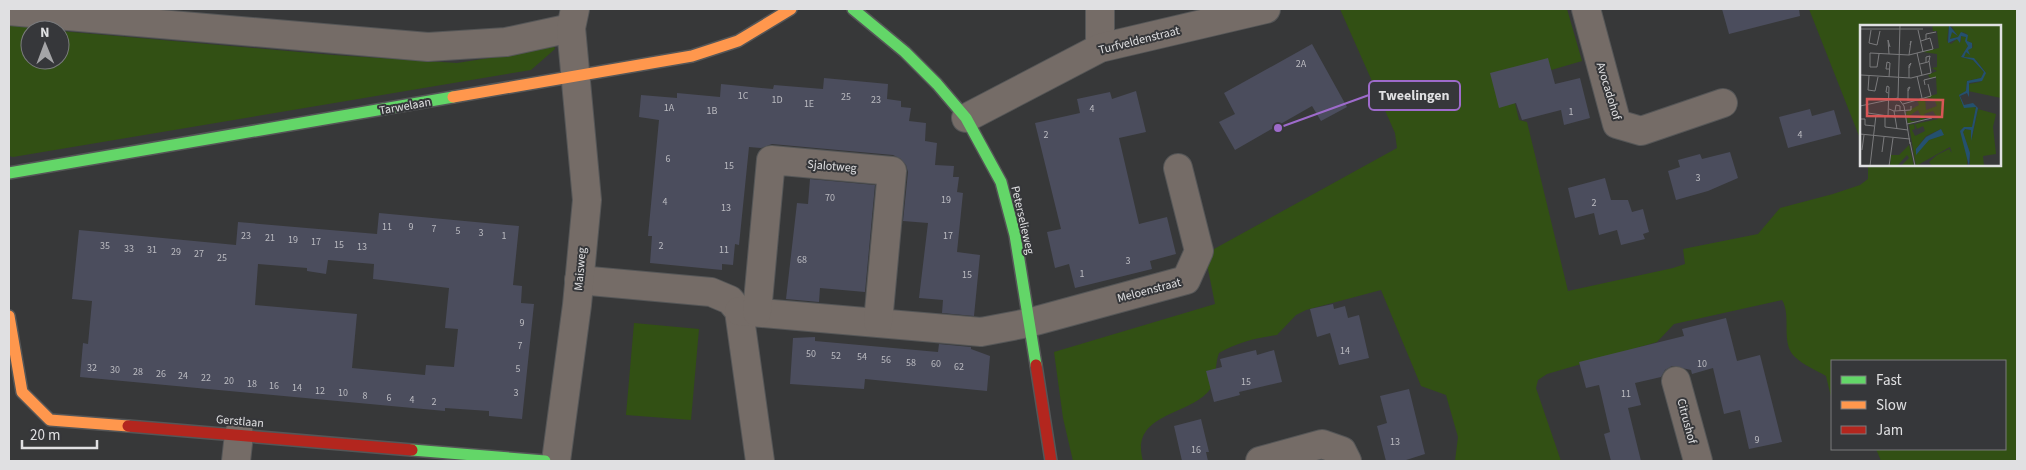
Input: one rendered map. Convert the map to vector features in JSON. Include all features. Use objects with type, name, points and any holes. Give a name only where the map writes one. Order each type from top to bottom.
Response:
[{"type":"street","name":"Tarwelaan","points":[[9,173],[711,51],[758,31],[790,9]]},
{"type":"street","name":"Peterselieweg","points":[[853,9],[905,52],[937,84],[966,118],[1001,182],[1015,235],[1051,461]]},
{"type":"street","points":[[1100,9],[1100,48]]},
{"type":"street","name":"Turfveldenstraat","points":[[966,118],[1100,48],[1266,9]]},
{"type":"street","name":"Avocadohof","points":[[1586,9],[1617,124],[1641,131],[1723,103]]},
{"type":"street","points":[[9,11],[428,47],[506,42],[573,18]]},
{"type":"street","name":"Maisweg","points":[[556,461],[587,200],[575,76],[573,18]]},
{"type":"street","name":"Sjalotweg","points":[[760,461],[748,311],[771,160],[892,171],[878,322]]},
{"type":"street","name":"Meloenstraat","points":[[1028,323],[1186,280],[1198,251],[1178,168]]},
{"type":"street","points":[[579,280],[710,292],[730,300],[748,311],[981,332],[1028,323]]},
{"type":"street","name":"Gerstlaan","points":[[9,316],[22,392],[50,420],[239,434],[495,459],[545,461]]},
{"type":"street","name":"Citrushof","points":[[1676,381],[1698,461]]},
{"type":"street","points":[[236,461],[239,434]]},
{"type":"street","points":[[1260,461],[1322,444],[1342,451],[1347,461]]},
{"type":"green space","points":[[1340,9],[1567,9],[1582,61],[1510,82],[1519,120],[1527,122],[1568,291],[1673,268],[1685,264],[1683,249],[1758,234],[1780,208],[1860,185],[1868,179],[1868,166],[2001,166],[2001,25],[1860,25],[1860,138],[1809,9],[2017,9],[2017,461],[1881,461],[1876,450],[2006,450],[2006,360],[1831,360],[1831,397],[1826,376],[1795,357],[1791,351],[1787,337],[1785,306],[1782,300],[1674,324],[1657,342],[1547,374],[1538,380],[1536,388],[1561,461],[1455,461],[1458,437],[1446,395],[1421,386],[1381,290],[1306,310],[1296,315],[1277,335],[1247,341],[1219,353],[1213,384],[1207,393],[1197,401],[1151,425],[1144,434],[1141,446],[1143,461],[1073,461],[1063,418],[1054,352],[1215,304],[1205,254],[1397,148],[1395,133]]},
{"type":"green space","points":[[20,22],[20,70],[70,70],[70,32],[333,55],[457,63],[521,53],[525,48],[553,42],[555,49],[531,70],[13,157],[9,156],[9,25]]},
{"type":"green space","points":[[634,323],[699,329],[691,420],[626,415]]},
{"type":"building","points":[[1722,9],[1799,9],[1800,16],[1729,34]]},
{"type":"building","points":[[1312,44],[1347,107],[1321,121],[1312,106],[1235,150],[1219,122],[1235,114],[1224,93]]},
{"type":"building","points":[[1548,58],[1555,84],[1580,78],[1590,118],[1564,125],[1561,110],[1522,120],[1516,103],[1499,108],[1490,73]]},
{"type":"building","points":[[824,78],[888,84],[887,99],[901,101],[901,107],[911,108],[909,121],[926,123],[925,141],[937,143],[935,165],[954,166],[953,177],[959,177],[957,192],[963,193],[957,252],[980,255],[974,316],[942,313],[943,300],[919,298],[928,223],[903,221],[908,172],[906,165],[901,159],[893,155],[772,144],[761,148],[749,147],[739,245],[735,244],[733,265],[722,264],[722,270],[650,263],[652,236],[648,236],[659,120],[639,117],[641,95],[677,98],[677,93],[720,97],[721,84],[773,89],[774,85],[823,89]]},
{"type":"building","points":[[1136,91],[1146,132],[1119,138],[1139,224],[1167,217],[1176,254],[1150,261],[1152,269],[1075,288],[1069,264],[1055,268],[1047,232],[1061,229],[1035,123],[1080,113],[1077,99],[1110,92],[1112,99]]},
{"type":"building","points":[[1810,109],[1812,116],[1834,110],[1841,134],[1788,148],[1779,117]]},
{"type":"building","points":[[1730,152],[1738,178],[1708,191],[1676,200],[1668,171],[1680,167],[1678,160],[1700,154],[1702,159]]},
{"type":"building","points":[[1605,178],[1611,200],[1628,200],[1632,212],[1643,209],[1649,232],[1643,234],[1645,239],[1621,245],[1617,230],[1599,235],[1594,213],[1575,218],[1568,188]]},
{"type":"building","points":[[810,179],[875,185],[865,292],[820,288],[819,302],[786,299],[797,203],[808,204]]},
{"type":"building","points":[[379,213],[519,226],[513,285],[522,286],[521,303],[534,304],[522,419],[489,416],[489,411],[445,408],[445,411],[80,377],[83,343],[88,344],[92,301],[72,299],[79,230],[236,245],[238,222],[377,234]],"holes":[[[328,260],[374,264],[373,279],[449,288],[445,328],[458,329],[454,367],[426,365],[425,375],[352,368],[357,314],[255,305],[258,264],[307,268],[307,271],[326,274]]]},
{"type":"building","points":[[1333,304],[1334,309],[1345,306],[1348,318],[1359,315],[1369,358],[1339,365],[1330,333],[1317,337],[1310,309]]},
{"type":"building","points":[[1726,318],[1737,361],[1760,355],[1782,442],[1749,449],[1740,410],[1724,414],[1713,368],[1692,374],[1691,370],[1672,366],[1665,370],[1661,377],[1635,383],[1641,405],[1628,408],[1641,461],[1611,461],[1604,434],[1610,432],[1599,385],[1586,388],[1579,362],[1684,336],[1682,329]]},
{"type":"building","points":[[815,337],[815,341],[938,352],[939,344],[971,347],[971,349],[990,356],[987,391],[865,379],[864,389],[790,384],[793,338]]},
{"type":"building","points":[[1256,350],[1257,355],[1274,350],[1282,382],[1239,392],[1240,395],[1214,402],[1206,371],[1222,367],[1220,359]]},
{"type":"building","points":[[1409,389],[1425,454],[1403,461],[1386,461],[1377,426],[1387,423],[1380,396]]},
{"type":"building","points":[[1201,419],[1209,452],[1206,452],[1208,461],[1182,461],[1174,426]]},
{"type":"traffic: fast","points":[[853,9],[905,52],[937,84],[966,118],[1001,182],[1015,235],[1036,365]]},
{"type":"traffic: fast","points":[[9,173],[453,97]]},
{"type":"traffic: fast","points":[[412,450],[545,461]]},
{"type":"traffic: slow","points":[[453,97],[692,56],[738,41],[791,9]]},
{"type":"traffic: slow","points":[[9,316],[22,392],[50,420],[128,426]]},
{"type":"traffic: jam","points":[[1036,365],[1051,461]]},
{"type":"traffic: jam","points":[[128,426],[412,450]]},
{"type":"place","name":"Tweelingen","points":[[1278,128]]}]
